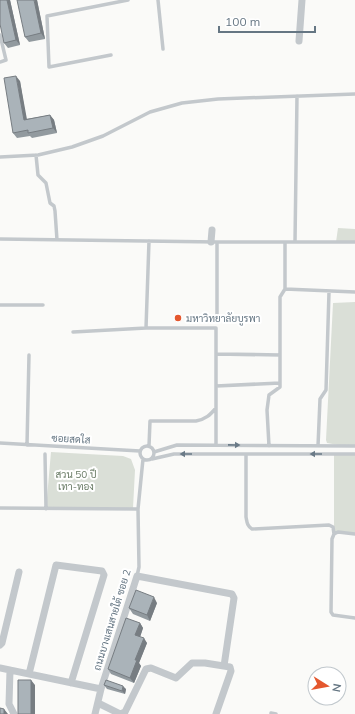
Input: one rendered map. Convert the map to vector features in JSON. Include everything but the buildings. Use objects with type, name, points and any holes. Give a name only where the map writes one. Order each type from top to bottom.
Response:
[{"type":"street","points":[[299,41],[302,0]]},
{"type":"street","points":[[212,230],[214,242]]},
{"type":"street","points":[[29,674],[56,565],[102,571],[104,575],[71,683]]},
{"type":"street","points":[[0,645],[2,643],[18,572]]},
{"type":"street","points":[[137,576],[232,594],[234,598],[224,666]]},
{"type":"street","name":"ถนนบางเสนสายใต้ ซอย 2","points":[[95,714],[101,689],[137,576]]},
{"type":"street","points":[[98,703],[120,714],[126,712],[146,669],[151,668],[176,678],[192,663],[196,662],[230,667],[231,671],[216,714]]},
{"type":"street","points":[[0,668],[101,689]]},
{"type":"street","points":[[10,670],[9,704],[14,714]]},
{"type":"lane","points":[[111,55],[49,67],[47,16],[128,0]]},
{"type":"lane","points":[[158,0],[163,49]]},
{"type":"lane","points":[[0,35],[6,60],[0,62]]},
{"type":"lane","points":[[0,157],[36,155],[72,148],[103,136],[150,112],[182,103],[218,99],[355,94]]},
{"type":"lane","points":[[295,242],[297,96]]},
{"type":"lane","points":[[36,155],[38,175],[46,183],[50,203],[54,206],[57,240]]},
{"type":"lane","points":[[0,239],[355,242]]},
{"type":"lane","points":[[146,328],[149,241]]},
{"type":"lane","points":[[214,242],[217,318]]},
{"type":"lane","points":[[269,446],[267,410],[269,395],[280,387],[280,297],[285,289],[285,242]]},
{"type":"lane","points":[[285,289],[355,292]]},
{"type":"lane","points":[[318,446],[320,399],[326,390],[330,292]]},
{"type":"lane","points":[[0,305],[43,305]]},
{"type":"lane","points":[[72,332],[146,328],[216,328],[216,445]]},
{"type":"lane","points":[[216,354],[280,355]]},
{"type":"lane","points":[[27,445],[29,355]]},
{"type":"lane","points":[[216,386],[280,383]]},
{"type":"lane","points":[[149,446],[150,421],[203,420],[216,408]]},
{"type":"lane","name":"ซอยสดใส","points":[[0,443],[140,451]]},
{"type":"lane","points":[[152,459],[154,452],[153,448],[149,446],[143,447],[140,451],[140,456],[148,461],[174,454],[355,454]]},
{"type":"lane","points":[[154,452],[177,446],[355,446]]},
{"type":"lane","points":[[45,454],[46,509]]},
{"type":"lane","points":[[246,454],[247,524],[252,529],[329,525],[333,527],[331,612],[333,615],[355,618]]},
{"type":"lane","name":"ถนนบางเสนสายใต้ ซอย 2","points":[[137,576],[139,567],[138,509],[143,459]]},
{"type":"lane","points":[[0,508],[138,509]]},
{"type":"lane","points":[[334,534],[338,532],[355,534]]},
{"type":"lane","points":[[271,713],[276,714]]},
{"type":"green space","points":[[338,228],[355,229],[355,242],[336,242]]},
{"type":"green space","points":[[355,302],[355,446],[344,446],[327,443],[326,440],[333,303]]},
{"type":"green space","name":"สวน 50 ปี เทา-ทอง","points":[[51,452],[123,456],[131,459],[135,470],[133,508],[49,507],[46,509]]},
{"type":"green space","points":[[334,454],[355,454],[355,534],[334,532]]},
{"type":"place","name":"มหาวิทยาลัยบูรพา","points":[[178,318]]}]
